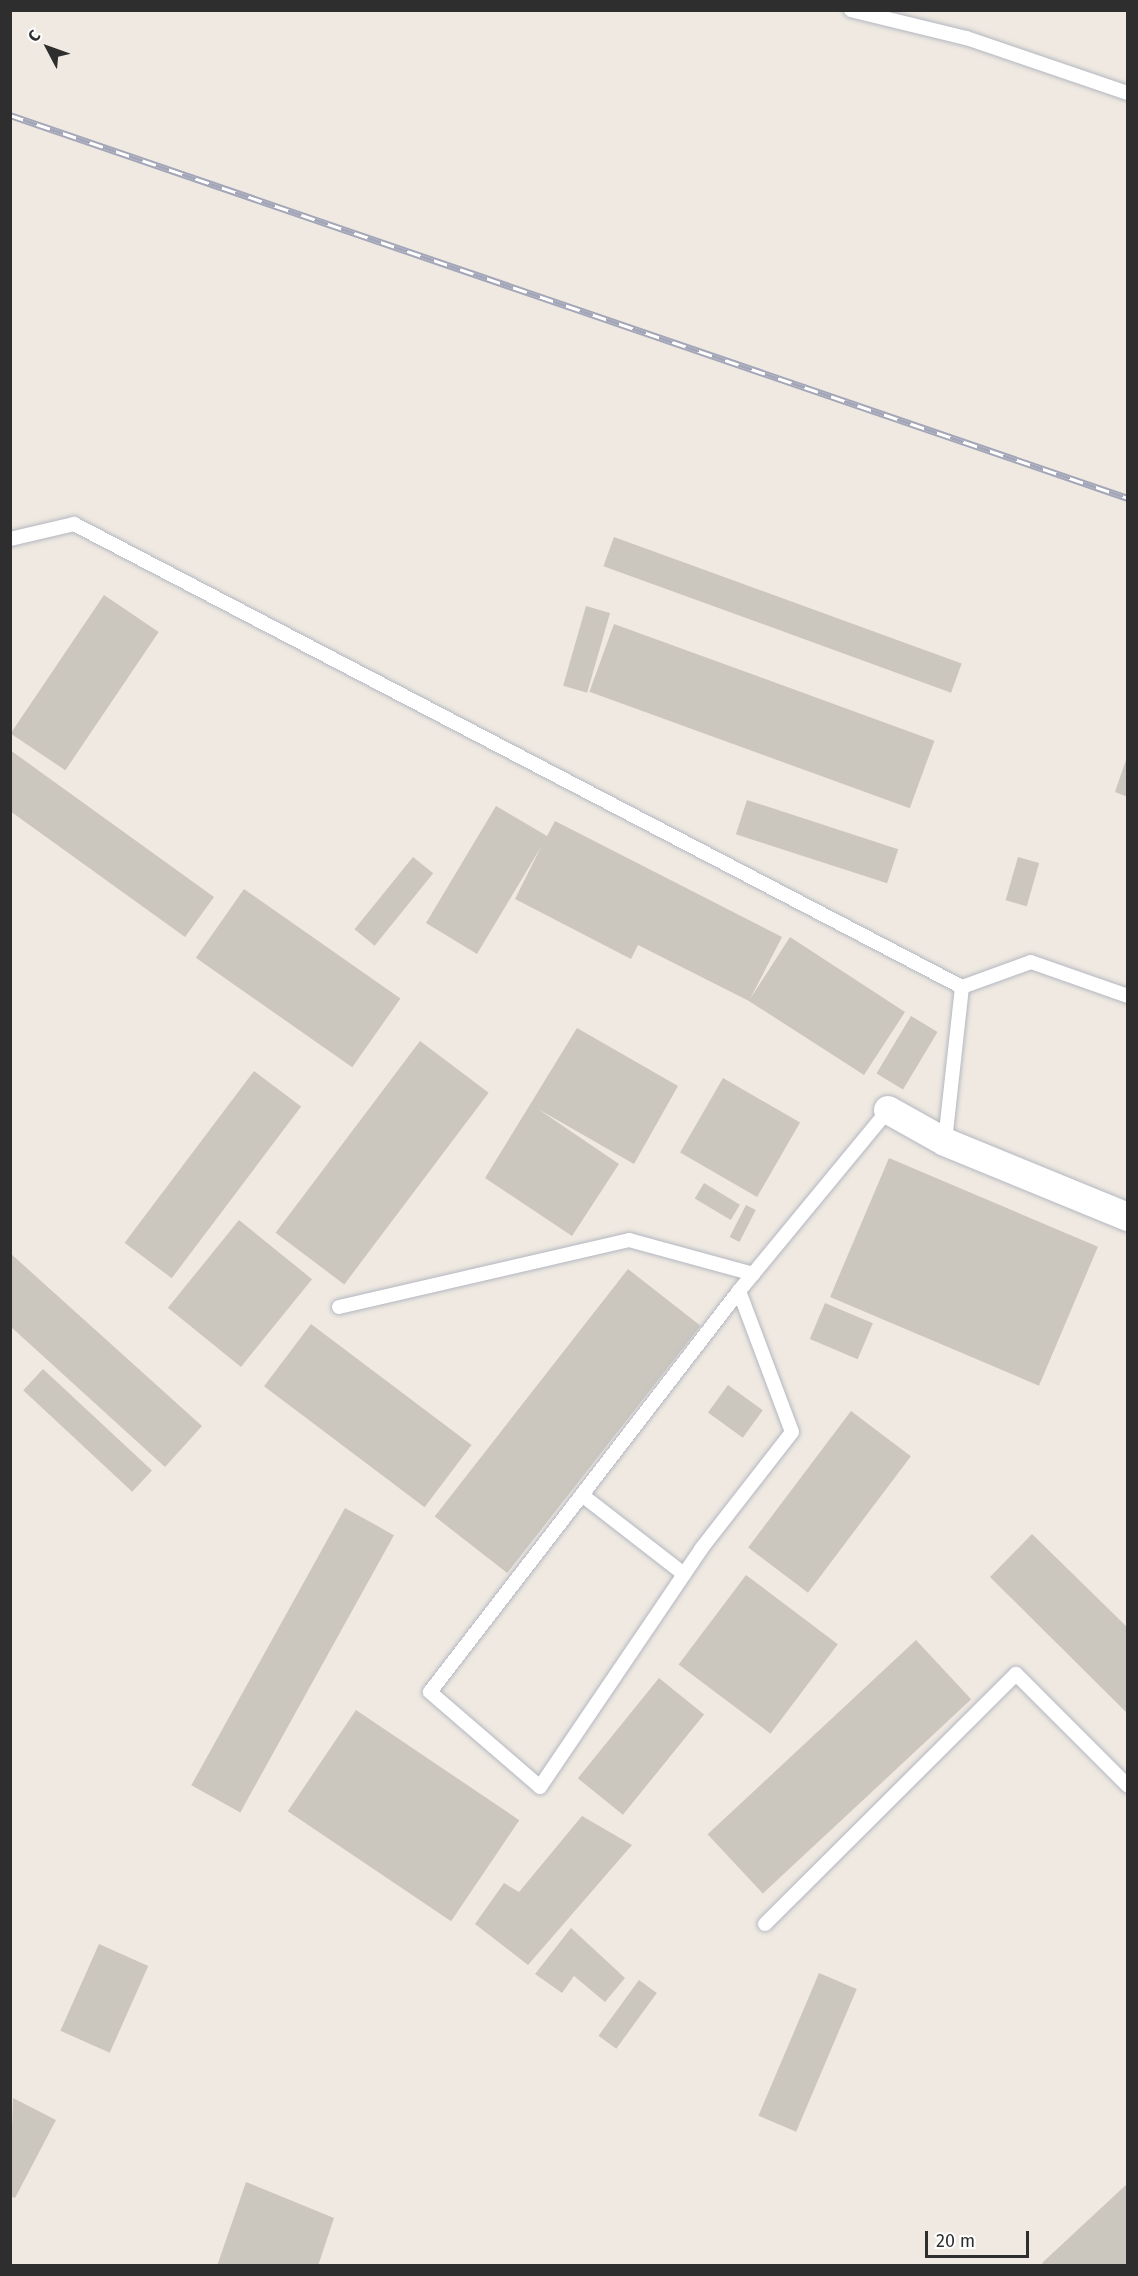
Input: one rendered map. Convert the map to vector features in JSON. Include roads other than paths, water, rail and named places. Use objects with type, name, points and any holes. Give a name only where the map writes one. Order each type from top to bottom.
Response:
[{"type":"street","points":[[888,1110],[945,1142],[1128,1217]]},
{"type":"lane","points":[[850,10],[966,38],[1128,93]]},
{"type":"lane","points":[[10,538],[74,524],[962,987],[1031,962],[1128,996]]},
{"type":"lane","points":[[945,1142],[962,987]]},
{"type":"lane","points":[[739,1291],[792,1432],[684,1574],[540,1787],[430,1692],[739,1291],[888,1110]]},
{"type":"lane","points":[[339,1307],[629,1240],[753,1274]]},
{"type":"lane","points":[[582,1495],[684,1574]]},
{"type":"lane","points":[[765,1923],[1016,1674],[1128,1786]]},
{"type":"railway","points":[[10,115],[1128,498]]}]
